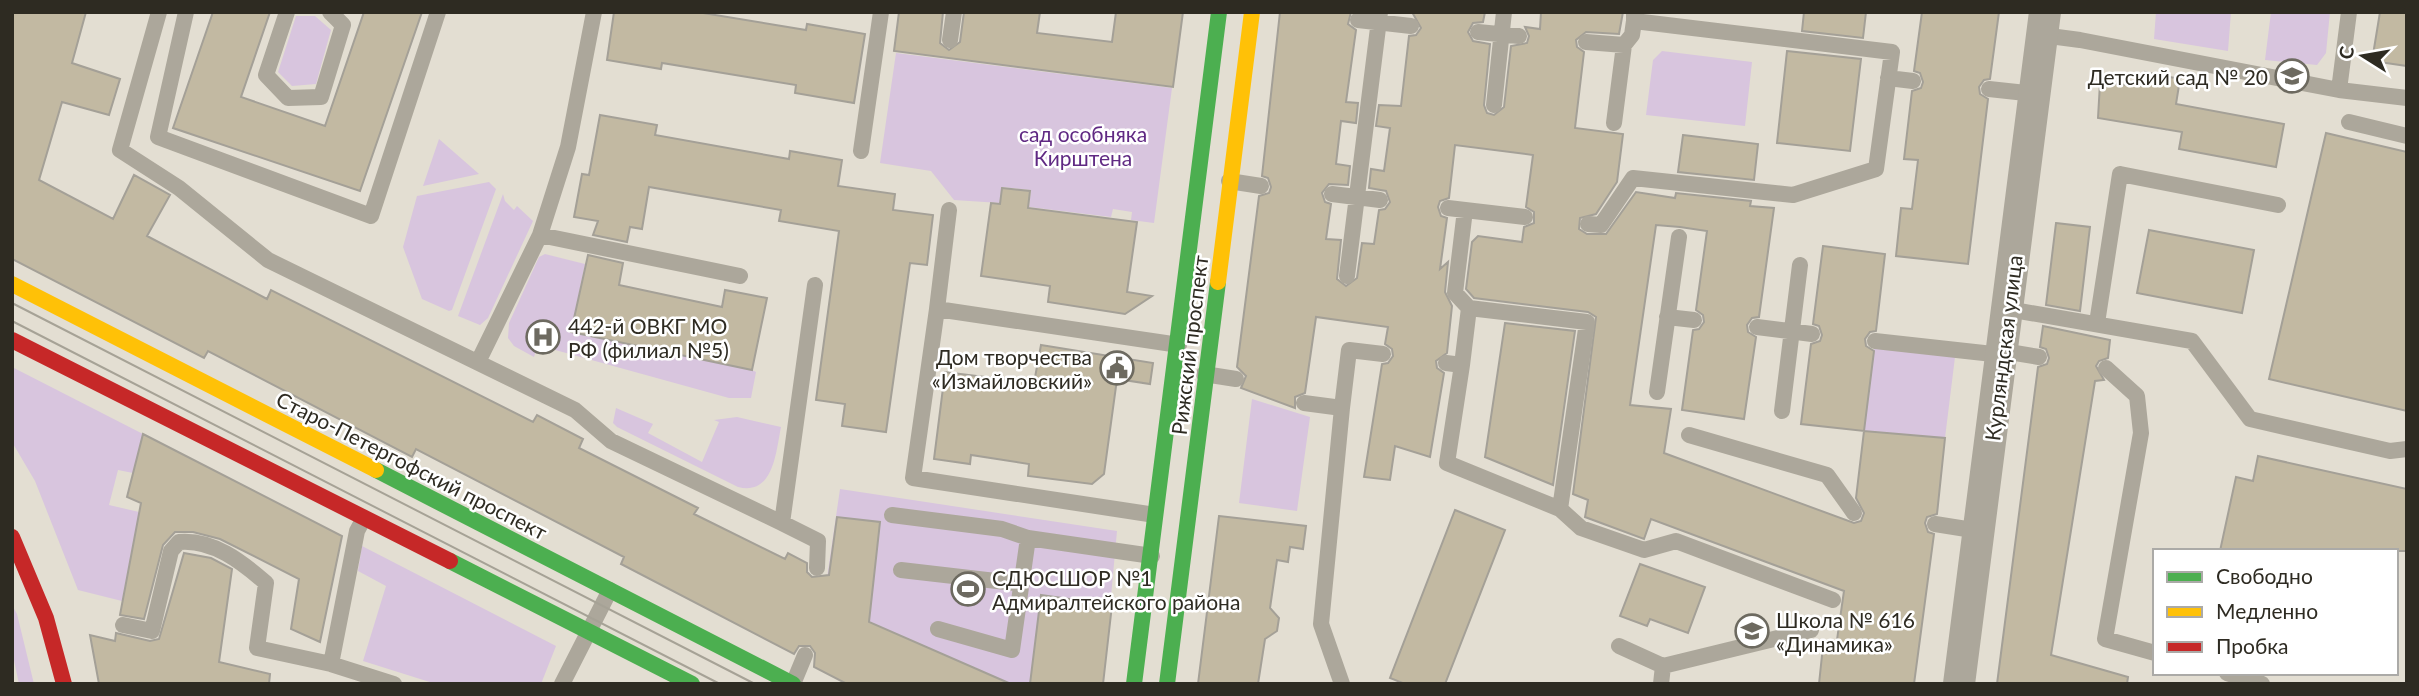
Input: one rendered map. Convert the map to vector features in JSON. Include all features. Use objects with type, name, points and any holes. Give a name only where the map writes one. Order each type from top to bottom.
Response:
[{"type":"main road","name":"Рижский проспект","points":[[1134,684],[1220,12]]},
{"type":"main road","name":"Рижский проспект","points":[[1167,684],[1252,12]]},
{"type":"main road","name":"Старо-Петергофский проспект","points":[[12,284],[793,684]]},
{"type":"main road","points":[[12,340],[692,684]]},
{"type":"main road","points":[[12,537],[46,618],[64,684]]},
{"type":"street","name":"Курляндская улица","points":[[1959,684],[2044,24]]},
{"type":"lane","points":[[159,12],[120,150],[179,188],[268,260],[575,410],[611,441],[818,541],[817,568]]},
{"type":"lane","points":[[186,12],[158,137],[371,216],[438,12]]},
{"type":"lane","points":[[287,12],[266,75],[288,98],[321,97],[343,25],[330,12]]},
{"type":"lane","points":[[478,362],[540,235],[568,147],[594,12]]},
{"type":"lane","points":[[861,151],[881,12]]},
{"type":"lane","points":[[950,40],[954,12]]},
{"type":"lane","points":[[1494,105],[1504,12]]},
{"type":"lane","points":[[2339,90],[2349,12]]},
{"type":"lane","points":[[1588,223],[1601,225],[1633,178],[1793,195],[1877,169],[1892,52],[1634,16],[1632,35],[1624,45],[1614,123]]},
{"type":"lane","points":[[1348,276],[1380,17]]},
{"type":"lane","points":[[1358,20],[1380,17],[1411,26]]},
{"type":"lane","points":[[2044,24],[2080,40],[2339,90],[2407,98]]},
{"type":"lane","points":[[1478,32],[1519,36]]},
{"type":"lane","points":[[1586,42],[1624,45]]},
{"type":"lane","points":[[1888,78],[1913,81]]},
{"type":"lane","points":[[1989,89],[2035,94]]},
{"type":"lane","points":[[2349,122],[2407,136]]},
{"type":"lane","points":[[2097,323],[2120,174],[2278,205]]},
{"type":"lane","points":[[1198,177],[1261,186]]},
{"type":"lane","points":[[1332,194],[1380,200]]},
{"type":"lane","points":[[1448,208],[1525,217]]},
{"type":"lane","points":[[949,210],[913,478],[1188,519]]},
{"type":"lane","points":[[1465,210],[1455,293],[1469,308],[1587,322],[1560,509]]},
{"type":"lane","points":[[540,235],[740,276]]},
{"type":"lane","points":[[1657,392],[1679,237]]},
{"type":"lane","points":[[1782,411],[1800,265]]},
{"type":"lane","points":[[782,523],[815,285]]},
{"type":"lane","points":[[1469,308],[1447,463],[1560,509],[1581,528],[1644,550],[1676,541],[1833,600]]},
{"type":"lane","points":[[937,309],[1210,349]]},
{"type":"lane","points":[[2008,309],[2192,341],[2250,419],[2390,451],[2407,449]]},
{"type":"lane","points":[[1667,317],[1694,320]]},
{"type":"lane","points":[[1757,327],[1812,334]]},
{"type":"lane","points":[[1875,341],[2039,356]]},
{"type":"lane","points":[[1342,684],[1321,624],[1349,350],[1383,354]]},
{"type":"lane","points":[[1446,363],[1462,365]]},
{"type":"lane","points":[[2106,368],[2137,396],[2141,433],[2105,639],[2153,652]]},
{"type":"lane","points":[[1174,370],[1236,379]]},
{"type":"lane","points":[[1304,403],[1342,408]]},
{"type":"lane","points":[[1689,435],[1827,475],[1854,513]]},
{"type":"lane","points":[[892,515],[1002,529],[1028,538],[1183,560]]},
{"type":"lane","points":[[331,664],[357,531],[364,518]]},
{"type":"lane","points":[[1936,524],[1979,531]]},
{"type":"lane","points":[[938,629],[1012,650],[1028,538]]},
{"type":"lane","points":[[123,625],[152,631],[171,551],[179,542],[191,541],[236,557],[266,583],[257,648],[331,664],[394,684]]},
{"type":"lane","points":[[901,570],[1022,584]]},
{"type":"lane","points":[[562,684],[610,590]]},
{"type":"lane","points":[[1619,646],[1663,666],[1811,630]]},
{"type":"lane","points":[[793,684],[805,655]]},
{"type":"lane","points":[[1661,684],[1663,666]]},
{"type":"lane","points":[[2233,675],[2262,684]]},
{"type":"green space","points":[[2156,12],[2231,12],[2228,51],[2154,39]]},
{"type":"green space","points":[[2271,12],[2330,12],[2326,53],[2317,65],[2265,60]]},
{"type":"green space","points":[[296,16],[315,16],[331,30],[316,84],[292,86],[278,72]]},
{"type":"green space","points":[[1662,51],[1752,62],[1745,126],[1646,115],[1653,60]]},
{"type":"green space","name":"сад особняка Кирштена","points":[[896,53],[1172,88],[1154,223],[1131,220],[1132,212],[1113,209],[1111,217],[1029,207],[1031,190],[1002,187],[1000,203],[954,200],[931,171],[880,163]]},
{"type":"green space","points":[[439,139],[479,174],[423,186]]},
{"type":"green space","points":[[489,182],[496,189],[452,310],[449,311],[422,299],[403,247],[417,196]]},
{"type":"green space","points":[[503,194],[505,201],[514,210],[517,206],[533,221],[488,318],[480,325],[458,316]]},
{"type":"green space","points":[[545,254],[585,264],[571,332],[752,370],[756,372],[751,398],[729,398],[548,348],[537,347],[534,357],[514,346],[508,338],[509,323],[539,257]]},
{"type":"green space","points":[[1874,348],[1955,357],[1945,438],[1864,431]]},
{"type":"green space","points":[[12,367],[143,434],[133,473],[118,470],[109,505],[139,512],[122,601],[78,590],[35,481],[12,442]]},
{"type":"green space","points":[[1252,399],[1310,417],[1297,511],[1239,503]]},
{"type":"green space","points":[[616,408],[653,424],[648,433],[702,462],[719,422],[714,420],[737,417],[781,427],[775,459],[766,478],[759,485],[750,488],[738,487],[617,427],[613,423]]},
{"type":"green space","name":"СДЮСШОР №1 Адмиралтейского района","points":[[840,489],[1117,531],[1103,684],[847,684],[814,667]]},
{"type":"green space","points":[[362,546],[556,646],[541,684],[436,684],[363,661],[386,586],[358,571]]},
{"type":"green space","points":[[12,605],[17,614],[34,684],[19,684],[12,651]]},
{"type":"building","points":[[12,12],[86,12],[72,63],[120,79],[109,115],[62,102],[39,180],[113,219],[134,175],[170,195],[147,236],[267,299],[271,290],[533,422],[537,415],[583,439],[579,448],[698,508],[694,514],[785,559],[788,553],[807,563],[807,572],[812,577],[829,575],[837,517],[880,522],[869,622],[1011,684],[847,684],[814,667],[815,653],[810,646],[799,646],[794,654],[621,564],[624,557],[416,449],[412,457],[208,351],[204,358],[12,259]]},
{"type":"building","points":[[213,12],[270,12],[241,97],[325,126],[364,12],[422,12],[360,191],[173,128]]},
{"type":"building","points":[[614,12],[697,12],[806,30],[807,24],[865,34],[854,103],[795,93],[796,85],[662,63],[661,69],[607,60]]},
{"type":"building","points":[[899,12],[943,12],[940,43],[949,50],[960,42],[964,12],[1040,12],[1037,33],[1112,42],[1116,12],[1183,12],[1173,87],[894,51]]},
{"type":"building","points":[[1280,12],[1351,12],[1348,24],[1356,30],[1346,102],[1358,103],[1356,123],[1341,121],[1336,164],[1350,166],[1348,185],[1329,184],[1322,193],[1325,202],[1331,204],[1326,239],[1341,240],[1337,279],[1346,286],[1357,278],[1362,243],[1374,244],[1379,210],[1385,209],[1390,202],[1386,191],[1369,188],[1371,169],[1384,171],[1390,128],[1376,126],[1379,105],[1401,106],[1409,36],[1416,35],[1421,28],[1412,12],[1485,12],[1483,22],[1473,23],[1468,32],[1473,41],[1490,44],[1484,105],[1487,113],[1494,115],[1504,107],[1511,46],[1527,43],[1529,36],[1525,27],[1540,29],[1541,12],[1623,12],[1619,34],[1586,32],[1576,40],[1577,47],[1584,52],[1575,128],[1623,134],[1617,182],[1596,214],[1580,218],[1579,229],[1587,234],[1606,234],[1636,192],[1675,198],[1676,193],[1751,201],[1750,206],[1774,208],[1759,317],[1752,318],[1747,325],[1748,332],[1756,337],[1744,419],[1682,410],[1693,330],[1699,329],[1704,322],[1703,315],[1696,310],[1707,231],[1680,227],[1656,225],[1630,405],[1671,409],[1664,453],[1854,523],[1861,521],[1864,513],[1856,498],[1864,431],[1945,438],[1937,514],[1927,517],[1925,523],[1928,532],[1934,534],[1914,684],[1819,684],[1823,646],[1836,647],[1844,591],[1651,519],[1644,539],[1585,517],[1588,500],[1573,494],[1596,317],[1588,312],[1474,298],[1466,289],[1472,242],[1478,236],[1522,242],[1524,227],[1534,223],[1534,212],[1526,207],[1533,155],[1455,145],[1449,198],[1440,201],[1438,207],[1441,216],[1447,218],[1440,269],[1448,262],[1445,292],[1452,306],[1447,353],[1436,361],[1437,368],[1444,373],[1430,457],[1395,446],[1390,480],[1364,477],[1382,364],[1388,363],[1393,356],[1392,349],[1385,344],[1388,327],[1316,317],[1305,393],[1295,397],[1295,408],[1241,388],[1246,376],[1237,367],[1259,196],[1269,193],[1271,187],[1268,178],[1262,176]]},
{"type":"building","points":[[1804,12],[1866,12],[1863,38],[1802,31]]},
{"type":"building","points":[[1922,12],[1999,12],[1990,79],[1984,80],[1979,87],[1980,94],[1988,99],[1968,264],[1896,256],[1901,208],[1912,209],[1918,160],[1904,159],[1912,91],[1921,88],[1923,82],[1920,73],[1914,71]]},
{"type":"building","points":[[2380,12],[2407,12],[2407,66],[2372,61]]},
{"type":"building","points":[[1787,51],[1861,59],[1850,151],[1777,143]]},
{"type":"building","points":[[2145,72],[2180,79],[2176,104],[2284,124],[2276,167],[2179,149],[2182,132],[2098,118],[2100,83],[2142,86]]},
{"type":"building","points":[[600,115],[657,125],[655,135],[789,159],[790,151],[842,160],[838,186],[895,194],[893,210],[933,215],[927,265],[910,263],[886,432],[842,426],[845,404],[816,400],[839,231],[779,221],[781,210],[649,187],[642,229],[630,227],[627,242],[593,235],[598,221],[574,217],[582,174],[589,175]]},
{"type":"building","points":[[2326,133],[2407,152],[2407,411],[2269,379]]},
{"type":"building","points":[[1683,135],[1758,144],[1754,180],[1678,172]]},
{"type":"building","points":[[1002,188],[1030,191],[1028,208],[1137,222],[1127,292],[1152,296],[1125,314],[1048,302],[1050,286],[981,276],[991,203],[1000,204]]},
{"type":"building","points":[[2056,223],[2090,227],[2080,311],[2046,305]]},
{"type":"building","points":[[2149,230],[2254,250],[2242,313],[2137,293]]},
{"type":"building","points":[[1823,246],[1885,254],[1876,331],[1870,332],[1865,339],[1866,346],[1874,351],[1864,431],[1801,424],[1811,344],[1820,341],[1822,335],[1819,326],[1813,324]]},
{"type":"building","points":[[588,255],[623,263],[619,285],[722,307],[725,290],[767,298],[752,370],[571,332]]},
{"type":"building","points":[[1505,323],[1575,331],[1553,485],[1485,457]]},
{"type":"building","points":[[2043,326],[2110,340],[2108,358],[2099,361],[2096,366],[2104,380],[2095,381],[2051,655],[2128,677],[2127,684],[1997,684],[2038,367],[2047,364],[2049,358],[2046,349],[2040,347]]},
{"type":"building","points":[[1041,345],[1153,363],[1150,384],[1117,379],[1104,474],[1092,484],[1028,476],[1029,464],[971,455],[970,464],[934,459],[945,372],[1034,383]]},
{"type":"building","points":[[143,434],[342,536],[320,642],[291,629],[299,579],[220,539],[193,532],[175,532],[163,545],[144,619],[120,615],[141,503],[127,497]]},
{"type":"building","points":[[2258,456],[2407,489],[2407,551],[2220,549],[2236,477],[2253,481]]},
{"type":"building","points":[[1455,510],[1505,530],[1445,684],[1405,684],[1390,678]]},
{"type":"building","points":[[1219,516],[1306,526],[1303,549],[1290,547],[1288,562],[1277,560],[1270,608],[1279,618],[1277,631],[1265,639],[1258,684],[1198,684]]},
{"type":"building","points":[[184,553],[211,558],[232,569],[219,662],[270,674],[269,684],[99,684],[90,635],[115,641],[116,633],[150,641],[159,639]]},
{"type":"building","points":[[1640,564],[1705,587],[1688,633],[1650,619],[1647,626],[1620,616]]},
{"type":"building","points":[[1041,595],[1112,605],[1103,684],[1030,684]]},
{"type":"tram line","points":[[12,303],[755,684]]},
{"type":"tram line","points":[[12,321],[720,684]]},
{"type":"traffic: fast","points":[[1134,684],[1219,12]]},
{"type":"traffic: fast","points":[[1167,684],[1218,282]]},
{"type":"traffic: fast","points":[[376,470],[793,684]]},
{"type":"traffic: fast","points":[[450,561],[692,684]]},
{"type":"traffic: slow","points":[[1218,282],[1252,12]]},
{"type":"traffic: slow","points":[[12,284],[376,470]]},
{"type":"traffic: jam","points":[[12,340],[450,561]]},
{"type":"traffic: jam","points":[[12,537],[46,618],[64,684]]},
{"type":"place","name":"Детский сад № 20","points":[[2292,76]]},
{"type":"place","name":"442-й ОВКГ МО РФ (филиал №5)","points":[[543,337]]},
{"type":"place","name":"Дом творчества «Измайловский»","points":[[1117,368]]},
{"type":"place","name":"СДЮСШОР №1 Адмиралтейского района","points":[[968,589]]},
{"type":"place","name":"Школа № 616 «Динамика»","points":[[1752,631]]}]
